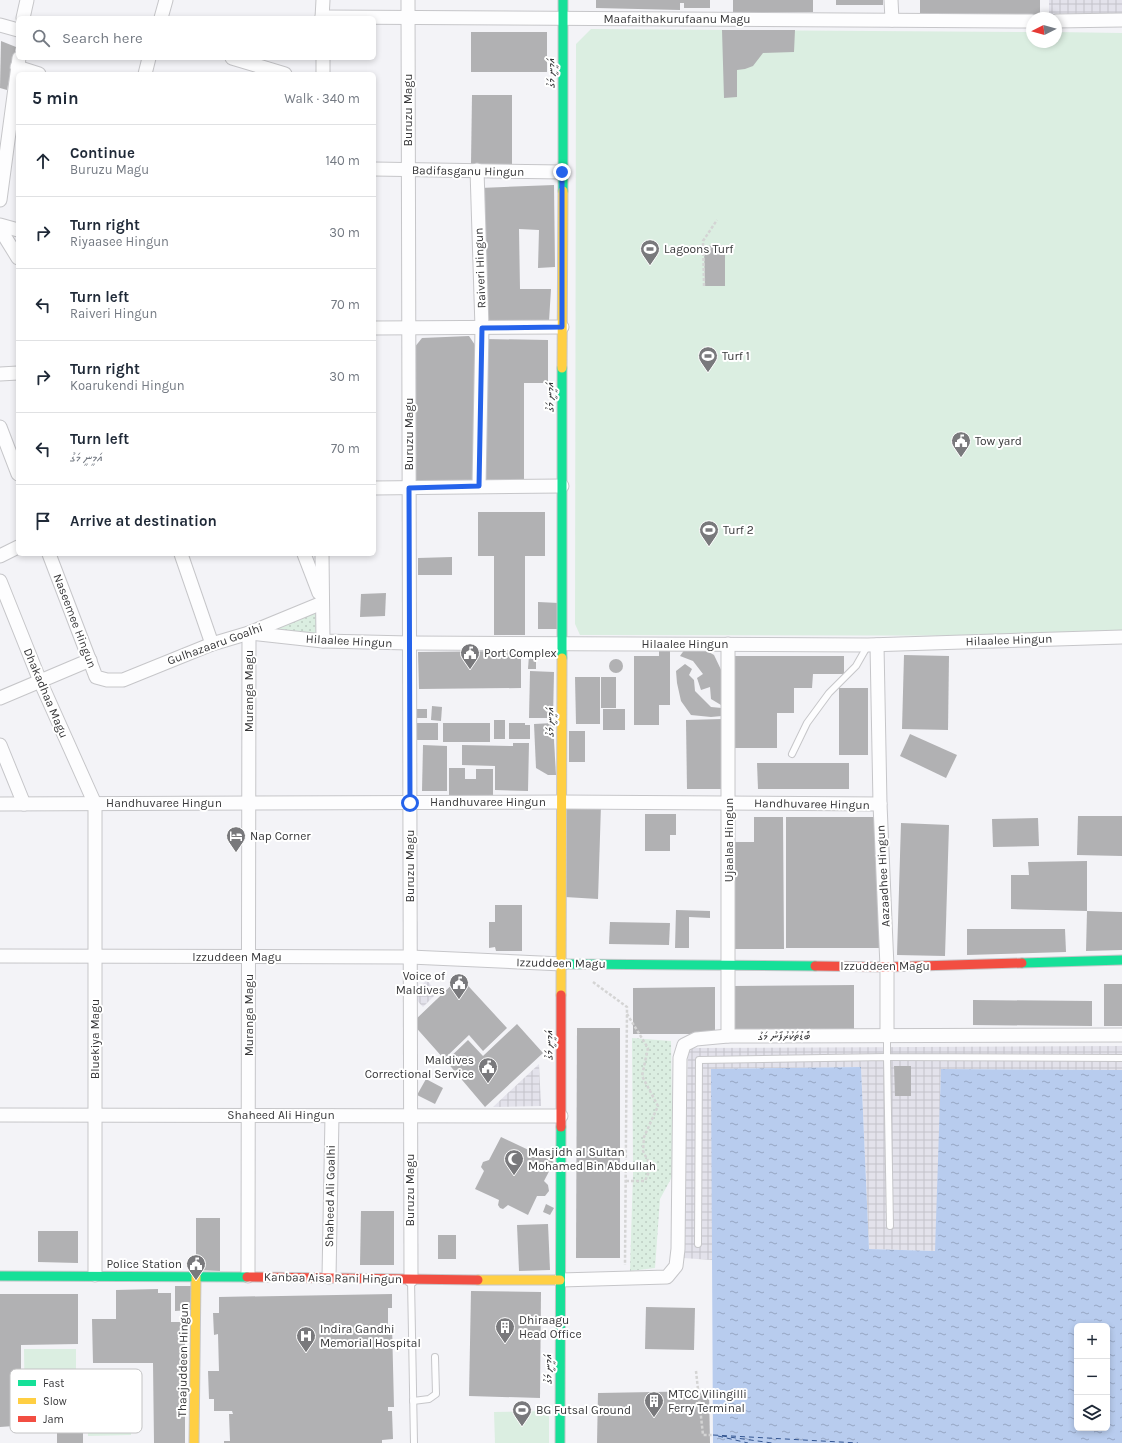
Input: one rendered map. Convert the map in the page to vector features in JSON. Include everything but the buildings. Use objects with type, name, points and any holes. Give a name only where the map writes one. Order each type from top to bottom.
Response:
[{"type":"main road","name":"އަމީނީ މަގު","points":[[560,1443],[563,0]]},
{"type":"main road","name":"Izzuddeen Magu","points":[[562,964],[887,967],[1122,960]]},
{"type":"main road","name":"Kanbaa Aisa Rani Hingun","points":[[0,1276],[248,1276],[411,1280],[560,1280]]},
{"type":"main road","name":"Thaajuddeen Hingun","points":[[194,1443],[196,1277]]},
{"type":"street","points":[[23,16],[27,0]]},
{"type":"street","points":[[161,16],[166,0]]},
{"type":"street","points":[[322,0],[322,16]]},
{"type":"street","name":"Buruzu Magu","points":[[408,0],[411,1280]]},
{"type":"street","points":[[891,0],[892,20]]},
{"type":"street","name":"Maafaithakurufaanu Magu","points":[[376,18],[1026,21]]},
{"type":"street","points":[[1062,21],[1122,20]]},
{"type":"street","points":[[0,25],[16,29]]},
{"type":"street","points":[[146,72],[148,60]]},
{"type":"street","points":[[239,60],[278,72]]},
{"type":"street","points":[[323,60],[323,72]]},
{"type":"street","points":[[18,63],[35,72]]},
{"type":"street","points":[[0,200],[16,78]]},
{"type":"street","name":"Badifasganu Hingun","points":[[376,169],[562,172]]},
{"type":"street","name":"Raiveri Hingun","points":[[477,170],[482,328],[479,486]]},
{"type":"street","points":[[0,224],[16,229]]},
{"type":"street","points":[[0,229],[16,255]]},
{"type":"street","points":[[376,328],[562,327]]},
{"type":"street","points":[[0,374],[16,373]]},
{"type":"street","points":[[0,427],[16,469]]},
{"type":"street","points":[[376,488],[562,486]]},
{"type":"street","points":[[0,556],[16,548]]},
{"type":"street","name":"Naseemee Hingun","points":[[50,556],[96,676],[107,680]]},
{"type":"street","points":[[182,556],[212,644]]},
{"type":"street","points":[[305,556],[322,603]]},
{"type":"street","points":[[322,556],[323,641]]},
{"type":"street","name":"Dhakadhaa Magu","points":[[0,581],[40,681],[95,804]]},
{"type":"street","name":"Gulhazaaru Goalhi","points":[[107,680],[124,680],[212,644],[249,633],[322,603]]},
{"type":"street","name":"Hilaalee Hingun","points":[[249,633],[323,641],[409,643],[873,645],[1122,637]]},
{"type":"street","name":"Muranga Magu","points":[[248,1276],[249,633]]},
{"type":"street","name":"Ujaalaa Hingun","points":[[728,644],[730,803],[728,1036]]},
{"type":"street","name":"Aazaadhee Hingun","points":[[873,645],[887,967],[887,1035]]},
{"type":"street","points":[[0,698],[90,660]]},
{"type":"street","points":[[0,745],[24,804]]},
{"type":"street","name":"Handhuvaree Hingun","points":[[0,804],[562,802],[880,804]]},
{"type":"street","name":"Bluekiya Magu","points":[[95,804],[95,1275]]},
{"type":"street","name":"Izzuddeen Magu","points":[[0,956],[248,958],[410,957],[562,964]]},
{"type":"street","name":"ބޮޑުތަކުރުފާނު މަގު","points":[[666,1277],[676,1266],[678,1249],[680,1058],[684,1046],[696,1039],[728,1036],[1122,1035]]},
{"type":"street","name":"Shaheed Ali Hingun","points":[[0,1115],[561,1116]]},
{"type":"street","name":"Shaheed Ali Goalhi","points":[[329,1277],[332,1116]]},
{"type":"street","name":"Kanbaa Aisa Rani Hingun","points":[[560,1280],[666,1277]]},
{"type":"lane","points":[[792,754],[807,723],[829,693],[856,666],[873,645]]},
{"type":"lane","points":[[887,1035],[890,1226]]},
{"type":"lane","points":[[698,1244],[699,1060],[887,1057],[1122,1058]]},
{"type":"lane","name":"Buruzu Magu","points":[[411,1280],[414,1443]]},
{"type":"lane","points":[[413,1401],[429,1399],[436,1394],[435,1357]]},
{"type":"path","points":[[704,286],[703,241],[717,220]]},
{"type":"path","points":[[587,964],[589,979],[627,1006],[625,1278]]},
{"type":"path","points":[[626,1181],[645,1182],[651,1167],[643,1151],[644,1137],[658,1106],[642,1076],[648,1048],[627,1014]]},
{"type":"path","points":[[696,1370],[703,1435],[713,1435]]},
{"type":"shaded area","points":[[1049,0],[1122,0],[1122,20],[1062,18],[1062,12],[1049,12]]},
{"type":"shaded area","points":[[427,980],[437,993],[423,1007],[412,995]]},
{"type":"shaded area","points":[[1122,1046],[1122,1070],[941,1069],[936,1251],[869,1249],[861,1067],[712,1069],[712,1260],[683,1258],[688,1048]]},
{"type":"shaded area","points":[[539,1064],[541,1106],[493,1107]]},
{"type":"green space","points":[[591,29],[1026,32],[1026,48],[1062,48],[1062,32],[1122,33],[1122,636],[580,635],[575,624],[576,44]]},
{"type":"green space","points":[[322,603],[323,641],[249,633]]},
{"type":"green space","points":[[632,1038],[671,1041],[673,1175],[660,1199],[655,1268],[630,1271],[633,1173]]},
{"type":"green space","points":[[24,1349],[76,1349],[76,1369],[24,1369]]},
{"type":"green space","name":"BG Futsal Ground","points":[[549,1411],[549,1443],[495,1443],[494,1412]]},
{"type":"green space","points":[[88,1433],[131,1433],[131,1435],[88,1436]]},
{"type":"water","points":[[861,1067],[869,1249],[935,1251],[941,1069],[1122,1070],[1122,1443],[713,1443],[711,1069]]},
{"type":"ferry route","points":[[713,1435],[858,1443]]},
{"type":"ferry route","points":[[718,1436],[748,1443]]},
{"type":"ferry route","points":[[722,1436],[772,1443]]},
{"type":"traffic: fast","points":[[563,0],[563,191]]},
{"type":"traffic: fast","points":[[562,368],[562,658]]},
{"type":"traffic: fast","points":[[1022,963],[1122,960]]},
{"type":"traffic: fast","points":[[562,964],[815,966]]},
{"type":"traffic: fast","points":[[560,1443],[561,1127]]},
{"type":"traffic: fast","points":[[0,1276],[247,1277]]},
{"type":"traffic: slow","points":[[562,368],[563,191]]},
{"type":"traffic: slow","points":[[561,995],[562,658]]},
{"type":"traffic: slow","points":[[194,1443],[196,1277]]},
{"type":"traffic: slow","points":[[478,1280],[560,1280]]},
{"type":"traffic: jam","points":[[815,966],[887,967],[1022,963]]},
{"type":"traffic: jam","points":[[561,995],[561,1127]]},
{"type":"traffic: jam","points":[[247,1277],[478,1280]]},
{"type":"place","name":"Lagoons Turf","points":[[650,266]]},
{"type":"place","name":"Turf 1","points":[[708,373]]},
{"type":"place","name":"Tow yard","points":[[961,458]]},
{"type":"place","name":"Turf 2","points":[[709,547]]},
{"type":"place","name":"Port Complex","points":[[470,670]]},
{"type":"place","name":"Nap Corner","points":[[236,853]]},
{"type":"place","name":"Voice of Maldives","points":[[459,1000]]},
{"type":"place","name":"Maldives Correctional Service","points":[[488,1084]]},
{"type":"place","name":"Masjidh al Sultan Mohamed Bin Abdullah","points":[[514,1176]]},
{"type":"place","name":"Police Station","points":[[196,1281]]},
{"type":"place","name":"Dhiraagu Head Office","points":[[505,1344]]},
{"type":"place","name":"Indira Gandhi Memorial Hospital","points":[[306,1353]]},
{"type":"place","name":"MTCC Vilingilli Ferry Terminal","points":[[654,1418]]},
{"type":"place","name":"BG Futsal Ground","points":[[522,1427]]},
{"type":"route","points":[[410,803],[409,488],[479,486],[482,328],[562,327],[562,172]]}]
